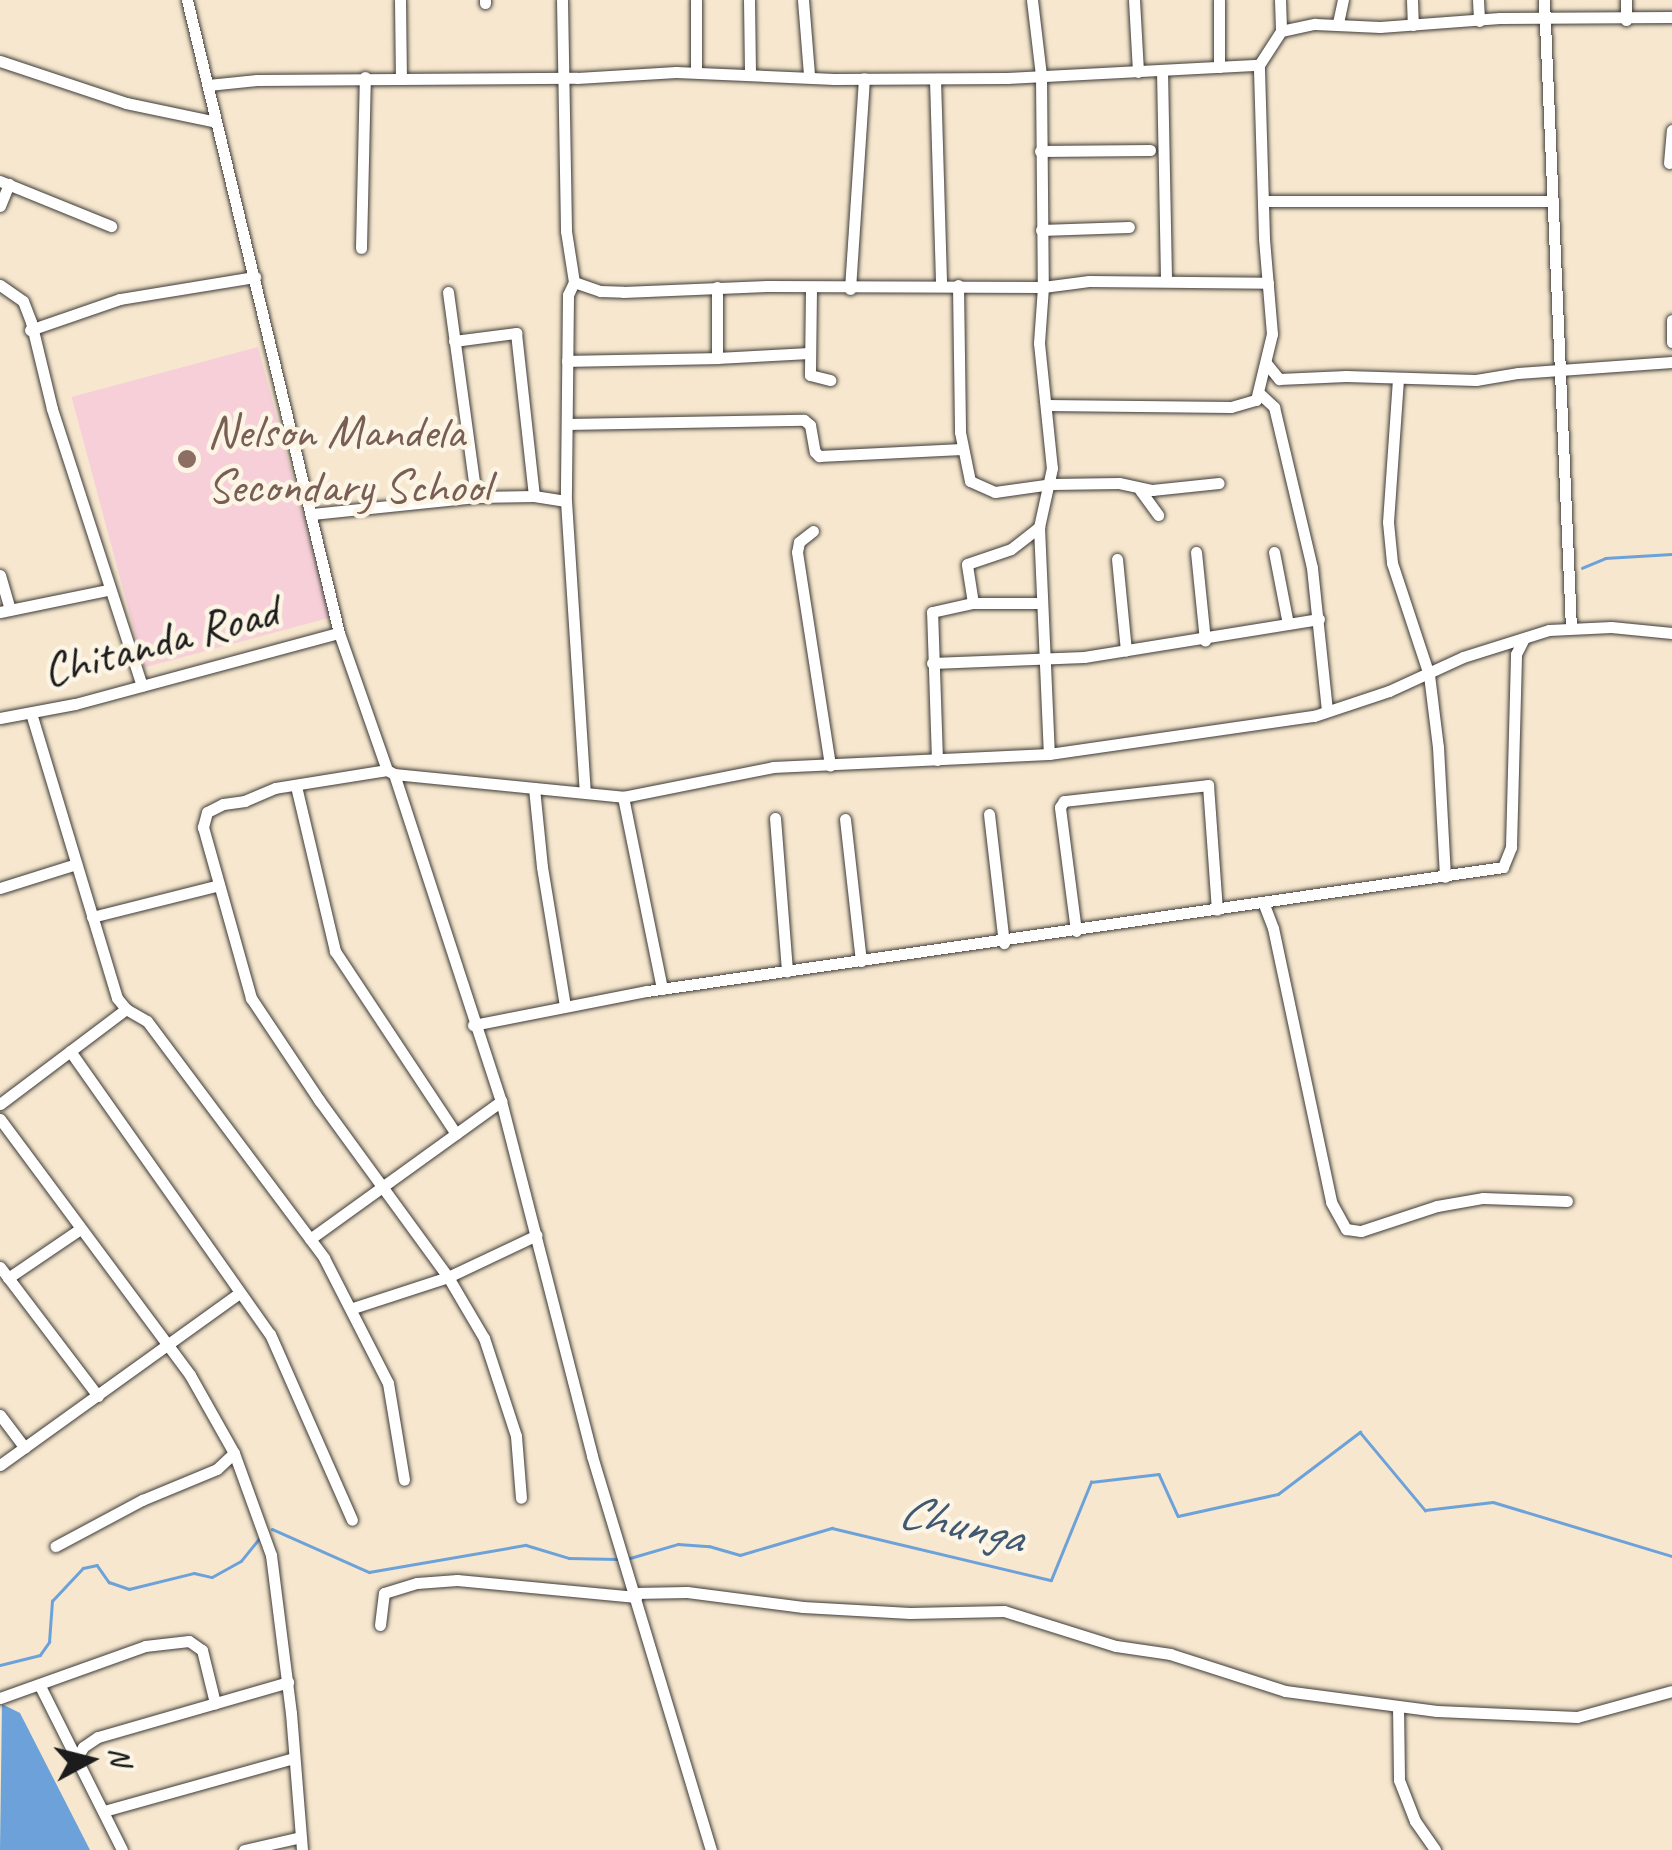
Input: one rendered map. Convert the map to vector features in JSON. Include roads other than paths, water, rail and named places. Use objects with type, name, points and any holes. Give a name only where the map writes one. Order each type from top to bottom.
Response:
[{"type":"street","points":[[187,0],[339,633],[501,1101],[619,1544],[711,1850]]},
{"type":"street","points":[[400,0],[401,78]]},
{"type":"street","points":[[562,0],[566,231],[574,282],[568,295],[566,501],[585,792]]},
{"type":"street","points":[[696,0],[696,72]]},
{"type":"street","points":[[749,0],[750,75]]},
{"type":"street","points":[[802,0],[810,75]]},
{"type":"street","points":[[1032,0],[1041,76],[1043,287],[1039,343],[1052,484],[1039,527],[1049,754]]},
{"type":"street","points":[[1134,0],[1138,72]]},
{"type":"street","points":[[1218,0],[1219,66]]},
{"type":"street","points":[[1046,405],[1231,407],[1252,404],[1260,393],[1272,334],[1259,65],[1280,31],[1280,0]]},
{"type":"street","points":[[1338,23],[1342,0]]},
{"type":"street","points":[[1412,0],[1413,25]]},
{"type":"street","points":[[1478,0],[1479,21]]},
{"type":"street","points":[[1544,0],[1571,628]]},
{"type":"street","points":[[1626,0],[1626,20]]},
{"type":"street","points":[[1280,31],[1338,23],[1413,25],[1544,17],[1672,17]]},
{"type":"street","points":[[0,61],[126,103],[216,122]]},
{"type":"street","points":[[208,85],[696,72],[935,79],[1259,65]]},
{"type":"street","points":[[1162,70],[1166,280]]},
{"type":"street","points":[[361,248],[364,78]]},
{"type":"street","points":[[850,289],[864,78]]},
{"type":"street","points":[[935,79],[941,285]]},
{"type":"street","points":[[1670,163],[1672,130]]},
{"type":"street","points":[[1040,150],[1150,150]]},
{"type":"street","points":[[0,206],[4,182],[111,226]]},
{"type":"street","points":[[1263,201],[1553,201]]},
{"type":"street","points":[[1041,230],[1128,227]]},
{"type":"street","points":[[30,330],[120,299],[255,277]]},
{"type":"street","points":[[574,282],[612,292],[716,287],[1043,287],[1089,280],[1268,283]]},
{"type":"street","points":[[0,285],[23,301],[107,590],[142,686]]},
{"type":"street","points":[[958,285],[962,449],[966,474],[987,491],[1052,484],[1119,484],[1140,490],[1218,482]]},
{"type":"street","points":[[716,287],[717,358]]},
{"type":"street","points":[[812,289],[812,378],[830,380]]},
{"type":"street","points":[[448,292],[476,498]]},
{"type":"street","points":[[1672,320],[1672,342]]},
{"type":"street","points":[[454,340],[516,333],[534,496]]},
{"type":"street","points":[[567,362],[809,354]]},
{"type":"street","points":[[1266,363],[1279,378],[1476,380],[1672,362]]},
{"type":"street","points":[[1398,379],[1388,522],[1392,563],[1429,675],[1446,877]]},
{"type":"street","points":[[1260,393],[1274,406],[1312,568],[1327,710]]},
{"type":"street","points":[[567,424],[804,420],[810,425],[814,452],[820,456],[962,449]]},
{"type":"street","points":[[1140,490],[1158,515]]},
{"type":"street","points":[[312,514],[476,498],[534,496],[566,501]]},
{"type":"street","points":[[972,603],[967,564],[1012,549],[1039,527]]},
{"type":"street","points":[[813,531],[799,542],[797,552],[830,765]]},
{"type":"street","points":[[1196,552],[1205,640]]},
{"type":"street","points":[[1274,552],[1288,624]]},
{"type":"street","points":[[1117,559],[1126,651]]},
{"type":"street","points":[[0,575],[5,611],[107,590]]},
{"type":"street","points":[[937,760],[932,612],[972,603],[1042,602]]},
{"type":"street","points":[[932,663],[1043,660],[1126,651],[1319,620]]},
{"type":"street","points":[[521,1498],[516,1436],[484,1338],[448,1278],[319,1100],[251,998],[203,826],[206,812],[275,788],[390,772],[623,797],[772,767],[1049,754],[1279,723],[1429,675],[1501,643],[1571,628],[1672,632]]},
{"type":"street","name":"Chitanda Road","points":[[0,718],[31,714],[339,633]]},
{"type":"street","points":[[473,1025],[662,989],[1004,943],[1504,868],[1510,860],[1516,654],[1523,640]]},
{"type":"street","points":[[31,714],[118,998],[126,1010],[147,1021],[310,1239],[354,1308],[392,1396],[404,1480]]},
{"type":"street","points":[[296,786],[335,950],[456,1134]]},
{"type":"street","points":[[1076,931],[1060,806],[1064,801],[1208,786],[1217,910]]},
{"type":"street","points":[[534,788],[542,868],[565,1006]]},
{"type":"street","points":[[623,797],[662,989]]},
{"type":"street","points":[[990,814],[1004,943]]},
{"type":"street","points":[[775,818],[787,972]]},
{"type":"street","points":[[845,818],[861,961]]},
{"type":"street","points":[[0,888],[76,864]]},
{"type":"street","points":[[92,917],[218,885]]},
{"type":"street","points":[[1263,902],[1273,928],[1331,1202],[1346,1229],[1361,1231],[1437,1206],[1482,1198],[1567,1201]]},
{"type":"street","points":[[0,1104],[126,1010]]},
{"type":"street","points":[[70,1051],[282,1354],[352,1520]]},
{"type":"street","points":[[310,1239],[501,1101]]},
{"type":"street","points":[[0,1119],[212,1408],[234,1453],[272,1554],[288,1682],[301,1843],[244,1850]]},
{"type":"street","points":[[80,1229],[4,1273],[98,1396]]},
{"type":"street","points":[[354,1308],[448,1278],[536,1236]]},
{"type":"street","points":[[0,1465],[238,1294]]},
{"type":"street","points":[[0,1414],[25,1448]]},
{"type":"street","points":[[56,1546],[142,1500],[217,1469],[234,1453]]},
{"type":"street","points":[[380,1625],[384,1593],[417,1582],[458,1580],[635,1595],[688,1592],[802,1607],[910,1613],[1004,1611],[1103,1643],[1170,1654],[1285,1690],[1398,1706],[1577,1716],[1672,1691]]},
{"type":"street","points":[[0,1698],[145,1646],[189,1641],[202,1650],[215,1703]]},
{"type":"street","points":[[75,1761],[83,1746],[98,1738],[288,1682]]},
{"type":"street","points":[[40,1686],[122,1850]]},
{"type":"street","points":[[1398,1706],[1398,1780],[1415,1821],[1435,1850]]},
{"type":"street","points":[[104,1811],[294,1758]]},
{"type":"water","points":[[2,1704],[20,1713],[90,1850],[0,1850]]},
{"type":"waterway","points":[[1582,568],[1605,558],[1672,554]]},
{"type":"waterway","name":"Chunga","points":[[630,1558],[678,1544],[709,1546],[740,1555],[832,1528],[1051,1580],[1091,1482],[1159,1474],[1178,1516],[1278,1494],[1360,1432],[1425,1510],[1493,1502],[1672,1556]]},
{"type":"waterway","name":"Chunga","points":[[272,1529],[369,1572],[526,1545],[569,1558],[617,1559]]},
{"type":"waterway","name":"Chunga","points":[[0,1665],[40,1655],[49,1642],[52,1601],[83,1568],[97,1565],[109,1582],[129,1589],[194,1573],[212,1577],[241,1561],[259,1539]]},
{"type":"place","name":"Nelson Mandela Secondary School","points":[[187,459]]}]
